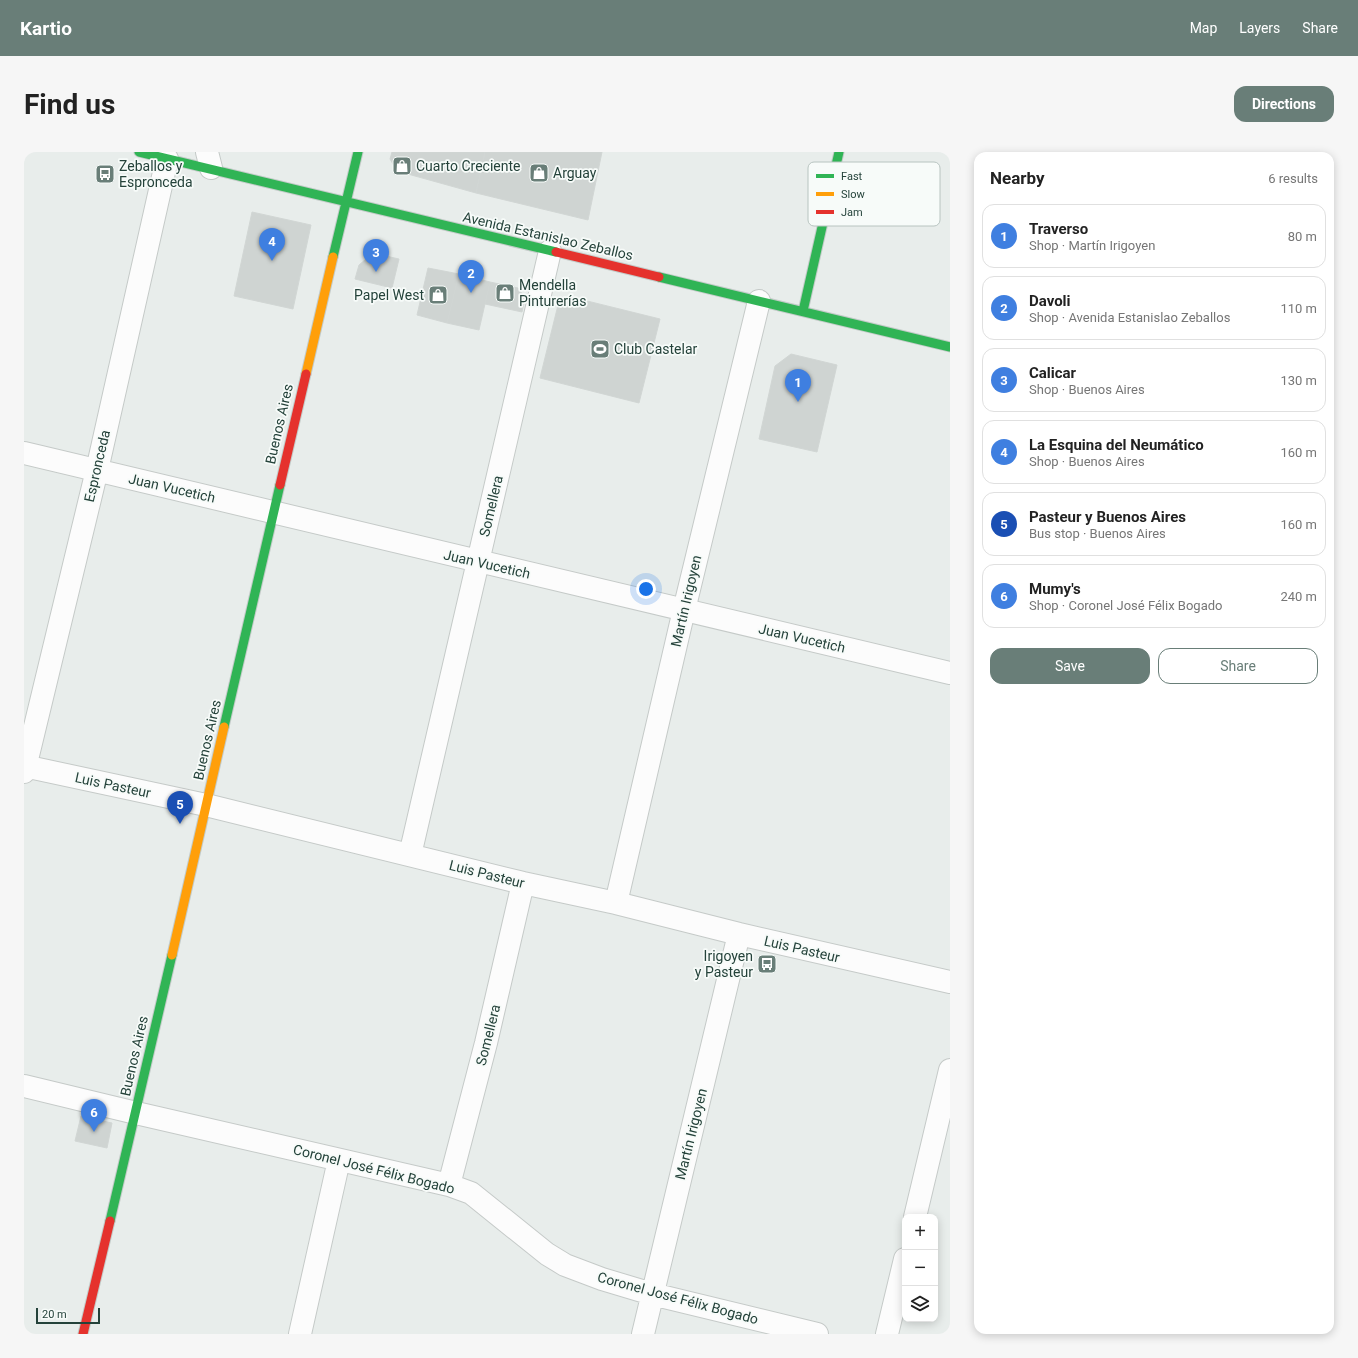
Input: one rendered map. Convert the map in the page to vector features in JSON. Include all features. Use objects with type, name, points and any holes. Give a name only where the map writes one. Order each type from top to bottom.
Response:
[{"type":"street","name":"Avenida Estanislao Zeballos","points":[[139,152],[167,159],[209,160],[346,202],[950,347]]},
{"type":"street","name":"Buenos Aires","points":[[83,1334],[136,1113],[273,513],[358,152]]},
{"type":"street","points":[[837,162],[839,152]]},
{"type":"street","name":"Espronceda","points":[[24,768],[97,470],[167,159]]},
{"type":"street","points":[[803,311],[822,226]]},
{"type":"street","name":"Somellera","points":[[410,855],[550,250]]},
{"type":"street","name":"Martín Irigoyen","points":[[616,903],[684,610],[759,301]]},
{"type":"street","name":"Juan Vucetich","points":[[24,453],[950,673]]},
{"type":"street","name":"Luis Pasteur","points":[[24,768],[206,805],[523,883],[616,903],[739,934],[950,982]]},
{"type":"street","name":"Somellera","points":[[449,1185],[486,1043],[523,883]]},
{"type":"street","name":"Martín Irigoyen","points":[[643,1334],[739,934]]},
{"type":"street","points":[[916,1214],[950,1070]]},
{"type":"street","name":"Coronel José Félix Bogado","points":[[24,1086],[449,1185],[471,1193],[547,1254],[565,1265],[602,1279],[652,1294],[817,1334]]},
{"type":"street","points":[[300,1334],[339,1160]]},
{"type":"street","points":[[887,1334],[902,1272]]},
{"type":"building","points":[[392,152],[485,152],[476,193],[397,171],[390,159]]},
{"type":"building","name":"Arguay","points":[[485,152],[602,152],[588,220],[476,193]]},
{"type":"building","points":[[252,212],[311,225],[293,309],[234,296]]},
{"type":"building","points":[[373,253],[399,259],[392,288],[355,279],[359,265]]},
{"type":"building","name":"Papel West","points":[[428,268],[459,274],[447,323],[417,315]]},
{"type":"building","points":[[459,274],[490,282],[479,330],[447,323]]},
{"type":"building","name":"Mendella Pinturerías","points":[[490,282],[518,288],[525,298],[522,312],[485,304]]},
{"type":"building","name":"Club Castelar","points":[[571,297],[660,319],[639,403],[540,378],[559,301]]},
{"type":"building","points":[[791,354],[837,365],[817,452],[759,439],[775,366]]},
{"type":"building","points":[[81,1116],[112,1123],[107,1148],[75,1141]]},
{"type":"traffic: fast","points":[[139,152],[556,252]]},
{"type":"traffic: fast","points":[[333,257],[358,152]]},
{"type":"traffic: fast","points":[[837,162],[839,152]]},
{"type":"traffic: fast","points":[[803,311],[822,226]]},
{"type":"traffic: fast","points":[[659,277],[950,347]]},
{"type":"traffic: fast","points":[[224,727],[280,485]]},
{"type":"traffic: fast","points":[[110,1221],[172,955]]},
{"type":"traffic: slow","points":[[306,374],[333,257]]},
{"type":"traffic: slow","points":[[172,955],[224,727]]},
{"type":"traffic: jam","points":[[556,252],[659,277]]},
{"type":"traffic: jam","points":[[280,485],[306,374]]},
{"type":"traffic: jam","points":[[83,1334],[110,1221]]},
{"type":"place","name":"Cuarto Creciente","points":[[402,166]]},
{"type":"place","name":"Arguay","points":[[539,173]]},
{"type":"place","name":"Zeballos y Espronceda","points":[[105,174]]},
{"type":"place","name":"La Esquina del Neumático","points":[[272,261]]},
{"type":"place","name":"Calicar","points":[[376,272]]},
{"type":"place","name":"Davoli","points":[[471,293]]},
{"type":"place","name":"Mendella Pinturerías","points":[[505,293]]},
{"type":"place","name":"Papel West","points":[[438,295]]},
{"type":"place","name":"Club Castelar","points":[[600,349]]},
{"type":"place","name":"Traverso","points":[[798,402]]},
{"type":"place","name":"Pasteur y Buenos Aires","points":[[180,824]]},
{"type":"place","name":"Irigoyen y Pasteur","points":[[767,964]]},
{"type":"place","name":"Mumy's","points":[[94,1132]]}]
